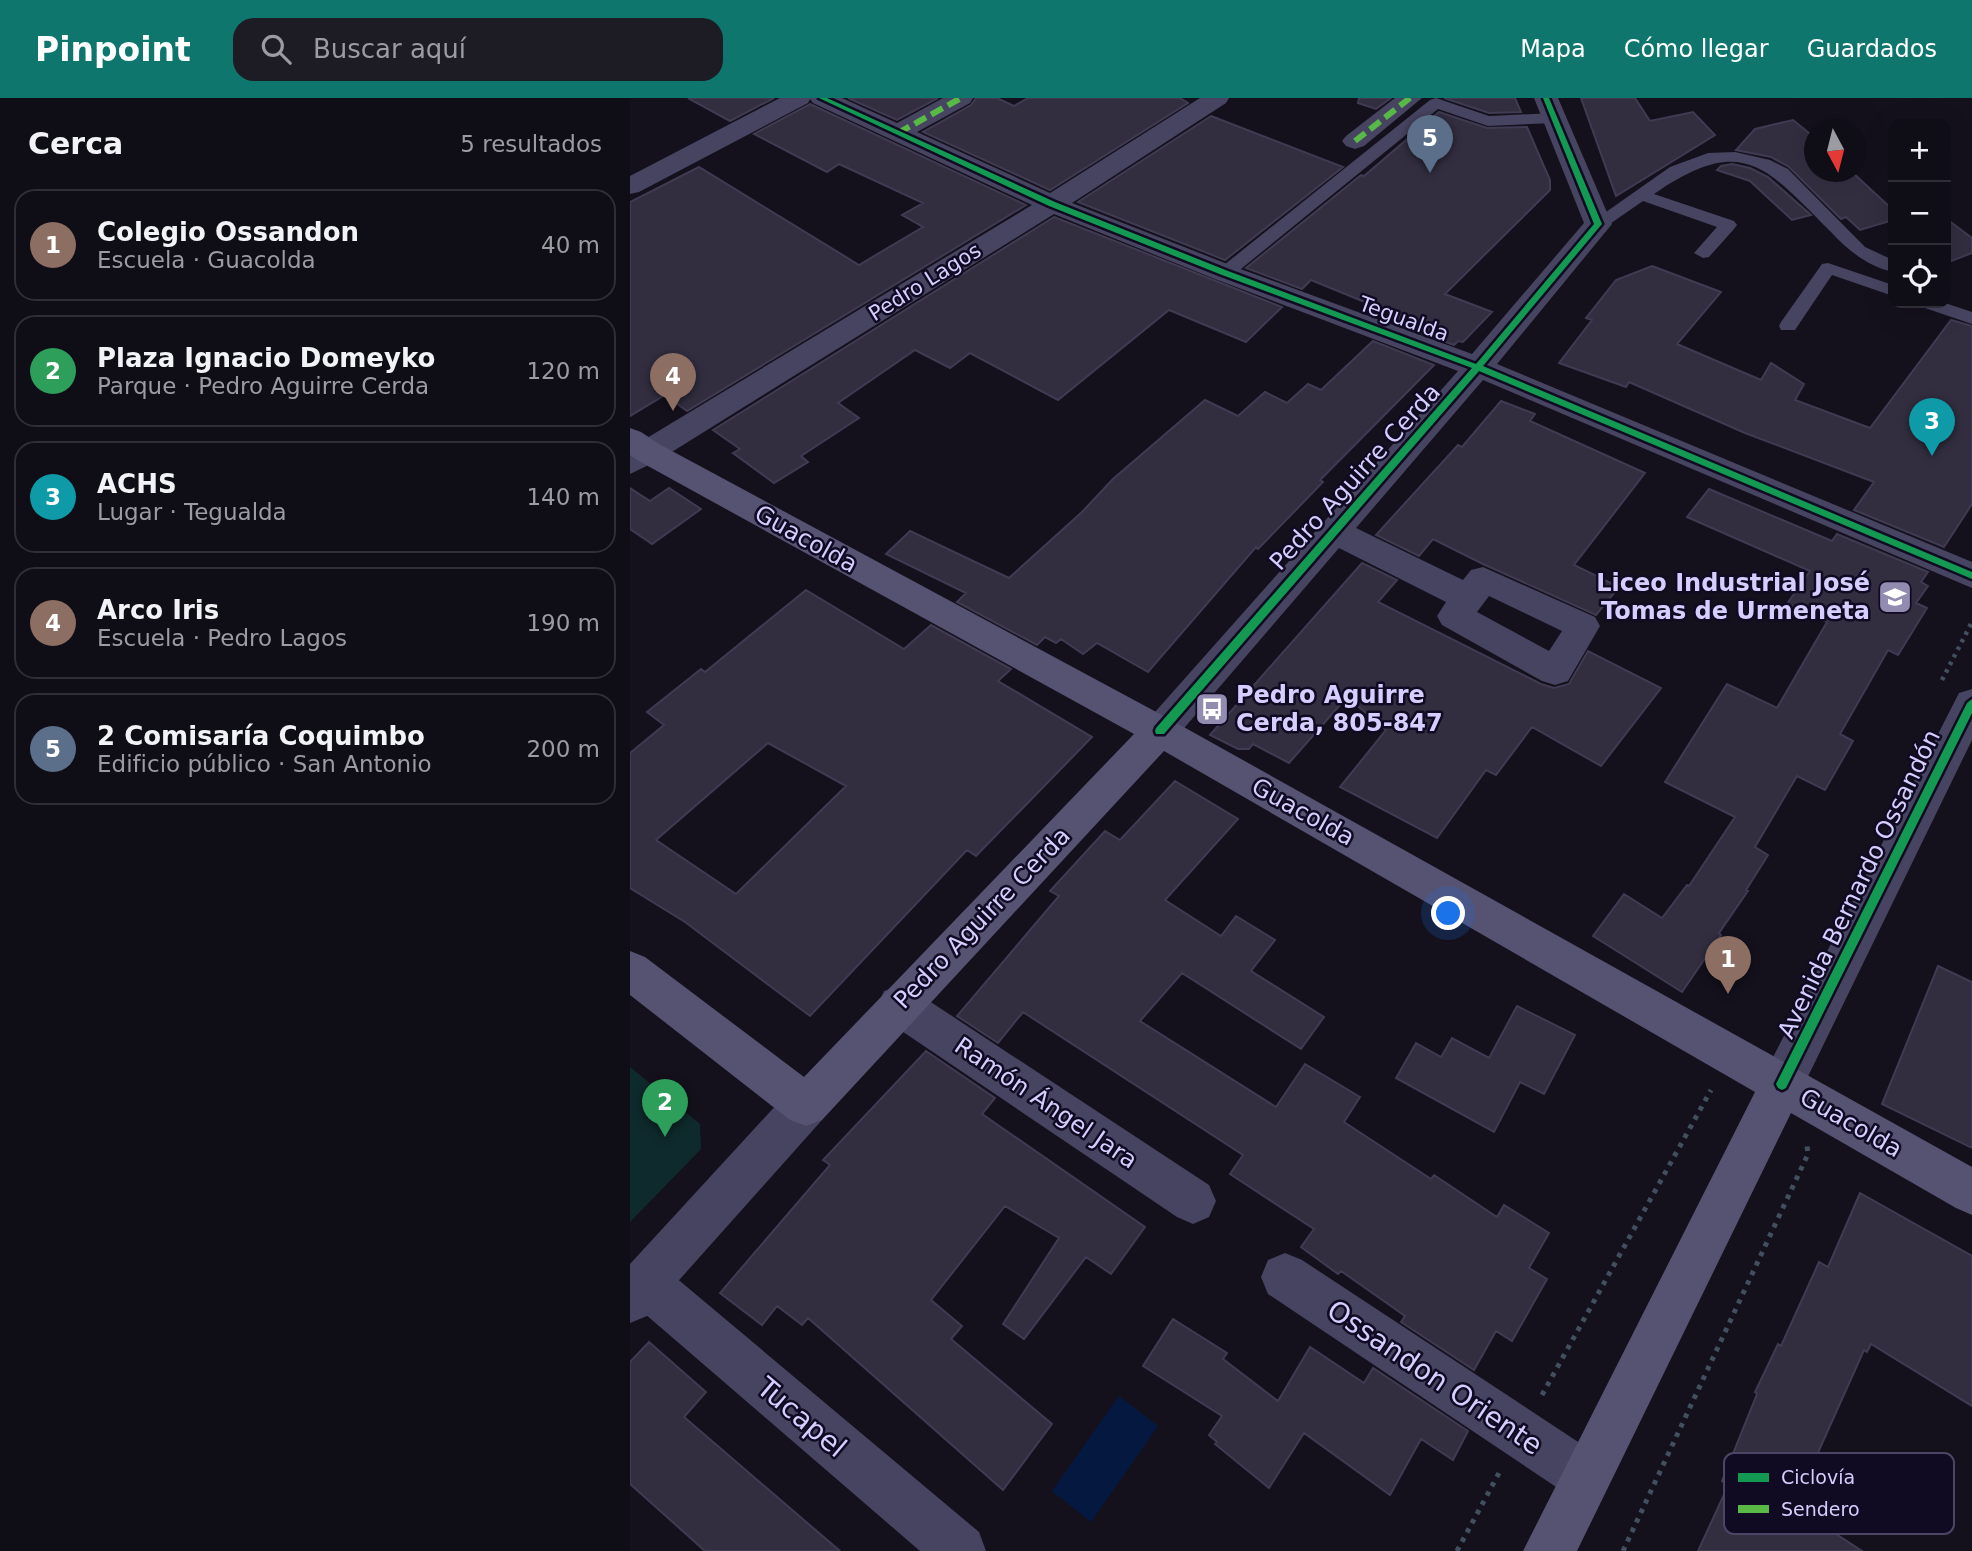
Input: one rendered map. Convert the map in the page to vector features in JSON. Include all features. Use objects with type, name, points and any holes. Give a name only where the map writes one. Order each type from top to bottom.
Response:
[{"type":"main road","name":"Guacolda","points":[[636,452],[1160,731],[1972,1192]]},
{"type":"main road","name":"Pedro Aguirre Cerda","points":[[806,1105],[1160,731]]},
{"type":"main road","points":[[630,970],[806,1105]]},
{"type":"main road","name":"Avenida Bernardo Ossandón","points":[[1549,1551],[1782,1084]]},
{"type":"street","points":[[630,186],[799,98]]},
{"type":"street","name":"Tegualda","points":[[822,98],[1052,204],[1225,273],[1480,368],[1972,576]]},
{"type":"street","points":[[898,133],[961,98]]},
{"type":"street","name":"Pedro Lagos","points":[[636,452],[1052,204],[1217,98]]},
{"type":"street","points":[[1355,141],[1410,98]]},
{"type":"street","points":[[1550,108],[1598,224]]},
{"type":"street","name":"Pedro Aguirre Cerda","points":[[1160,731],[1333,531],[1480,368],[1598,224]]},
{"type":"street","points":[[1333,531],[1469,598]]},
{"type":"street","name":"Avenida Bernardo Ossandón","points":[[1782,1084],[1972,703]]},
{"type":"street","name":"Ramón Ángel Jara","points":[[899,1004],[1193,1201]]},
{"type":"street","name":"Pedro Aguirre Cerda","points":[[638,1291],[806,1105]]},
{"type":"street","name":"Ossandon Oriente","points":[[1285,1277],[1586,1477]]},
{"type":"street","name":"Tucapel","points":[[638,1291],[960,1551]]},
{"type":"lane","points":[[1225,273],[1436,103],[1488,121],[1550,108]]},
{"type":"lane","points":[[1598,224],[1676,171],[1708,158],[1735,157],[1764,163],[1782,173],[1859,251],[1888,265]]},
{"type":"lane","points":[[1641,195],[1728,225],[1703,253]]},
{"type":"lane","points":[[1788,326],[1828,268],[1888,288]]},
{"type":"lane","points":[[1951,294],[1972,302]]},
{"type":"lane","points":[[1943,308],[1972,318]]},
{"type":"green space","points":[[630,1067],[700,1124],[701,1149],[630,1222]]},
{"type":"water","points":[[1119,1396],[1158,1426],[1091,1522],[1052,1491]]},
{"type":"building","points":[[688,98],[774,98],[730,121]]},
{"type":"building","points":[[848,98],[938,98],[897,120]]},
{"type":"building","points":[[976,98],[997,98],[1014,106],[1028,98],[1180,98],[1188,103],[1050,190],[923,132],[971,105]]},
{"type":"building","points":[[1359,98],[1391,98],[1376,109],[1358,103]]},
{"type":"building","points":[[1444,98],[1515,98],[1521,112],[1489,113]]},
{"type":"building","points":[[1581,98],[1635,98],[1650,121],[1693,112],[1715,135],[1616,196]]},
{"type":"building","points":[[810,104],[1026,205],[687,411],[665,395],[630,416],[630,202],[699,167],[859,265],[923,227],[902,215],[923,203],[839,164],[827,172],[754,134]]},
{"type":"building","points":[[1439,112],[1487,128],[1527,127],[1550,180],[1550,190],[1445,294],[1492,312],[1463,342],[1458,341],[1454,345],[1393,322],[1399,316],[1311,280],[1302,289],[1246,268],[1361,175],[1364,176]]},
{"type":"building","points":[[1211,116],[1343,167],[1225,260],[1078,202]]},
{"type":"building","points":[[1793,120],[1804,129],[1804,182],[1789,167],[1771,157],[1736,150],[1755,129]]},
{"type":"building","points":[[1732,164],[1750,168],[1768,177],[1811,215],[1792,220],[1750,181],[1717,170],[1721,166]]},
{"type":"building","points":[[1804,182],[1863,182],[1888,205],[1888,222],[1860,230],[1846,217],[1841,219]]},
{"type":"building","points":[[1054,217],[1282,307],[1246,342],[1169,310],[1058,400],[970,353],[950,368],[915,350],[838,403],[859,418],[801,456],[808,462],[774,483],[733,453],[740,449],[713,430]]},
{"type":"building","points":[[1951,222],[1972,238],[1972,253],[1951,261]]},
{"type":"building","points":[[1652,266],[1721,292],[1677,344],[1761,380],[1771,363],[1804,384],[1795,400],[1870,428],[1951,320],[1972,326],[1972,504],[1944,547],[1854,510],[1874,482],[1745,433],[1629,382],[1626,387],[1559,363],[1592,320],[1586,318],[1616,280]]},
{"type":"building","points":[[1373,341],[1434,365],[1320,480],[1323,482],[1258,549],[1256,547],[1148,672],[1097,643],[1083,654],[1061,639],[1056,643],[1045,637],[1037,645],[957,602],[966,593],[886,554],[910,531],[1009,578],[1082,512],[1113,479],[1205,400],[1238,416],[1265,392],[1287,403],[1308,384],[1321,390]]},
{"type":"building","points":[[1501,401],[1535,414],[1530,421],[1645,473],[1574,565],[1619,587],[1596,615],[1433,539],[1419,556],[1376,535],[1458,445],[1462,447]]},
{"type":"building","points":[[630,488],[650,501],[669,488],[701,509],[652,544],[630,529]]},
{"type":"building","points":[[1709,489],[1832,541],[1837,534],[1928,572],[1921,582],[1928,586],[1916,603],[1927,608],[1898,655],[1888,650],[1840,734],[1853,741],[1825,790],[1797,776],[1755,847],[1768,855],[1746,890],[1748,891],[1719,933],[1721,935],[1682,992],[1593,936],[1624,894],[1662,918],[1687,885],[1689,886],[1735,817],[1665,782],[1727,684],[1777,708],[1827,622],[1787,604],[1810,571],[1687,517]]},
{"type":"building","points":[[1362,563],[1397,580],[1378,602],[1541,684],[1554,688],[1569,684],[1588,651],[1661,688],[1601,766],[1532,727],[1496,775],[1486,770],[1437,838],[1340,787],[1386,730],[1347,697],[1289,763],[1253,744],[1249,749],[1238,749],[1210,735]]},
{"type":"building","points":[[806,590],[904,649],[931,625],[1011,669],[998,681],[1092,737],[976,856],[967,850],[810,1016],[685,922],[630,888],[630,753],[664,725],[647,712],[701,669],[705,672]],"holes":[[[768,743],[846,786],[736,894],[656,840]]]},
{"type":"building","points":[[1175,781],[1238,819],[1165,900],[1221,936],[1236,916],[1275,940],[1251,971],[1324,1017],[1301,1049],[1182,973],[1140,1021],[1276,1107],[1305,1064],[1360,1097],[1344,1122],[1431,1179],[1434,1175],[1497,1217],[1504,1205],[1549,1233],[1529,1268],[1547,1279],[1512,1341],[1496,1331],[1474,1370],[1401,1322],[1405,1316],[1341,1271],[1338,1274],[1301,1247],[1314,1229],[1230,1174],[1243,1155],[1023,1012],[998,1043],[957,1016],[1059,896],[1050,891],[1105,831],[1120,840]]},
{"type":"building","points":[[1938,966],[1972,982],[1972,1148],[1882,1104]]},
{"type":"building","points":[[1517,1006],[1575,1035],[1544,1094],[1520,1082],[1494,1132],[1396,1078],[1416,1043],[1441,1057],[1452,1038],[1489,1058]]},
{"type":"building","points":[[926,1051],[995,1098],[982,1114],[1145,1227],[1111,1274],[1086,1257],[1024,1339],[1003,1324],[1059,1238],[1005,1206],[931,1300],[962,1326],[951,1339],[1052,1424],[1003,1490],[808,1318],[802,1325],[777,1306],[762,1325],[720,1293],[830,1165],[823,1160]]},
{"type":"building","points":[[1860,1193],[1972,1256],[1972,1406],[1871,1344],[1867,1352],[1864,1350],[1818,1453],[1733,1453],[1757,1394],[1755,1392],[1778,1344],[1781,1346],[1819,1262],[1828,1267]]},
{"type":"building","points":[[1173,1319],[1227,1353],[1223,1359],[1278,1401],[1310,1347],[1364,1383],[1373,1368],[1468,1431],[1453,1460],[1421,1439],[1390,1495],[1304,1433],[1269,1488],[1215,1444],[1217,1442],[1209,1435],[1222,1416],[1143,1366]]},
{"type":"building","points":[[649,1342],[706,1392],[684,1417],[840,1551],[705,1551],[630,1484],[630,1362]]},
{"type":"building","points":[[1724,1495],[1724,1534],[1836,1534],[1862,1551],[1698,1551]]},
{"type":"marked path","points":[[898,133],[961,98]]},
{"type":"marked path","points":[[1355,141],[1410,98]]},
{"type":"cycle path","points":[[822,98],[1052,204],[1225,273],[1480,368],[1972,576]]},
{"type":"cycle path","points":[[1160,731],[1436,416],[1598,224],[1546,98]]},
{"type":"cycle path","points":[[1782,1084],[1972,703]]},
{"type":"place","name":"2 Comisaría Coquimbo","points":[[1430,173]]},
{"type":"place","name":"Arco Iris","points":[[673,411]]},
{"type":"place","name":"ACHS","points":[[1932,456]]},
{"type":"place","name":"Liceo Industrial José Tomas de Urmeneta","points":[[1895,597]]},
{"type":"place","name":"Pedro Aguirre Cerda, 805-847","points":[[1212,709]]},
{"type":"place","name":"Colegio Ossandon","points":[[1728,994]]},
{"type":"place","name":"Plaza Ignacio Domeyko","points":[[665,1137]]}]
